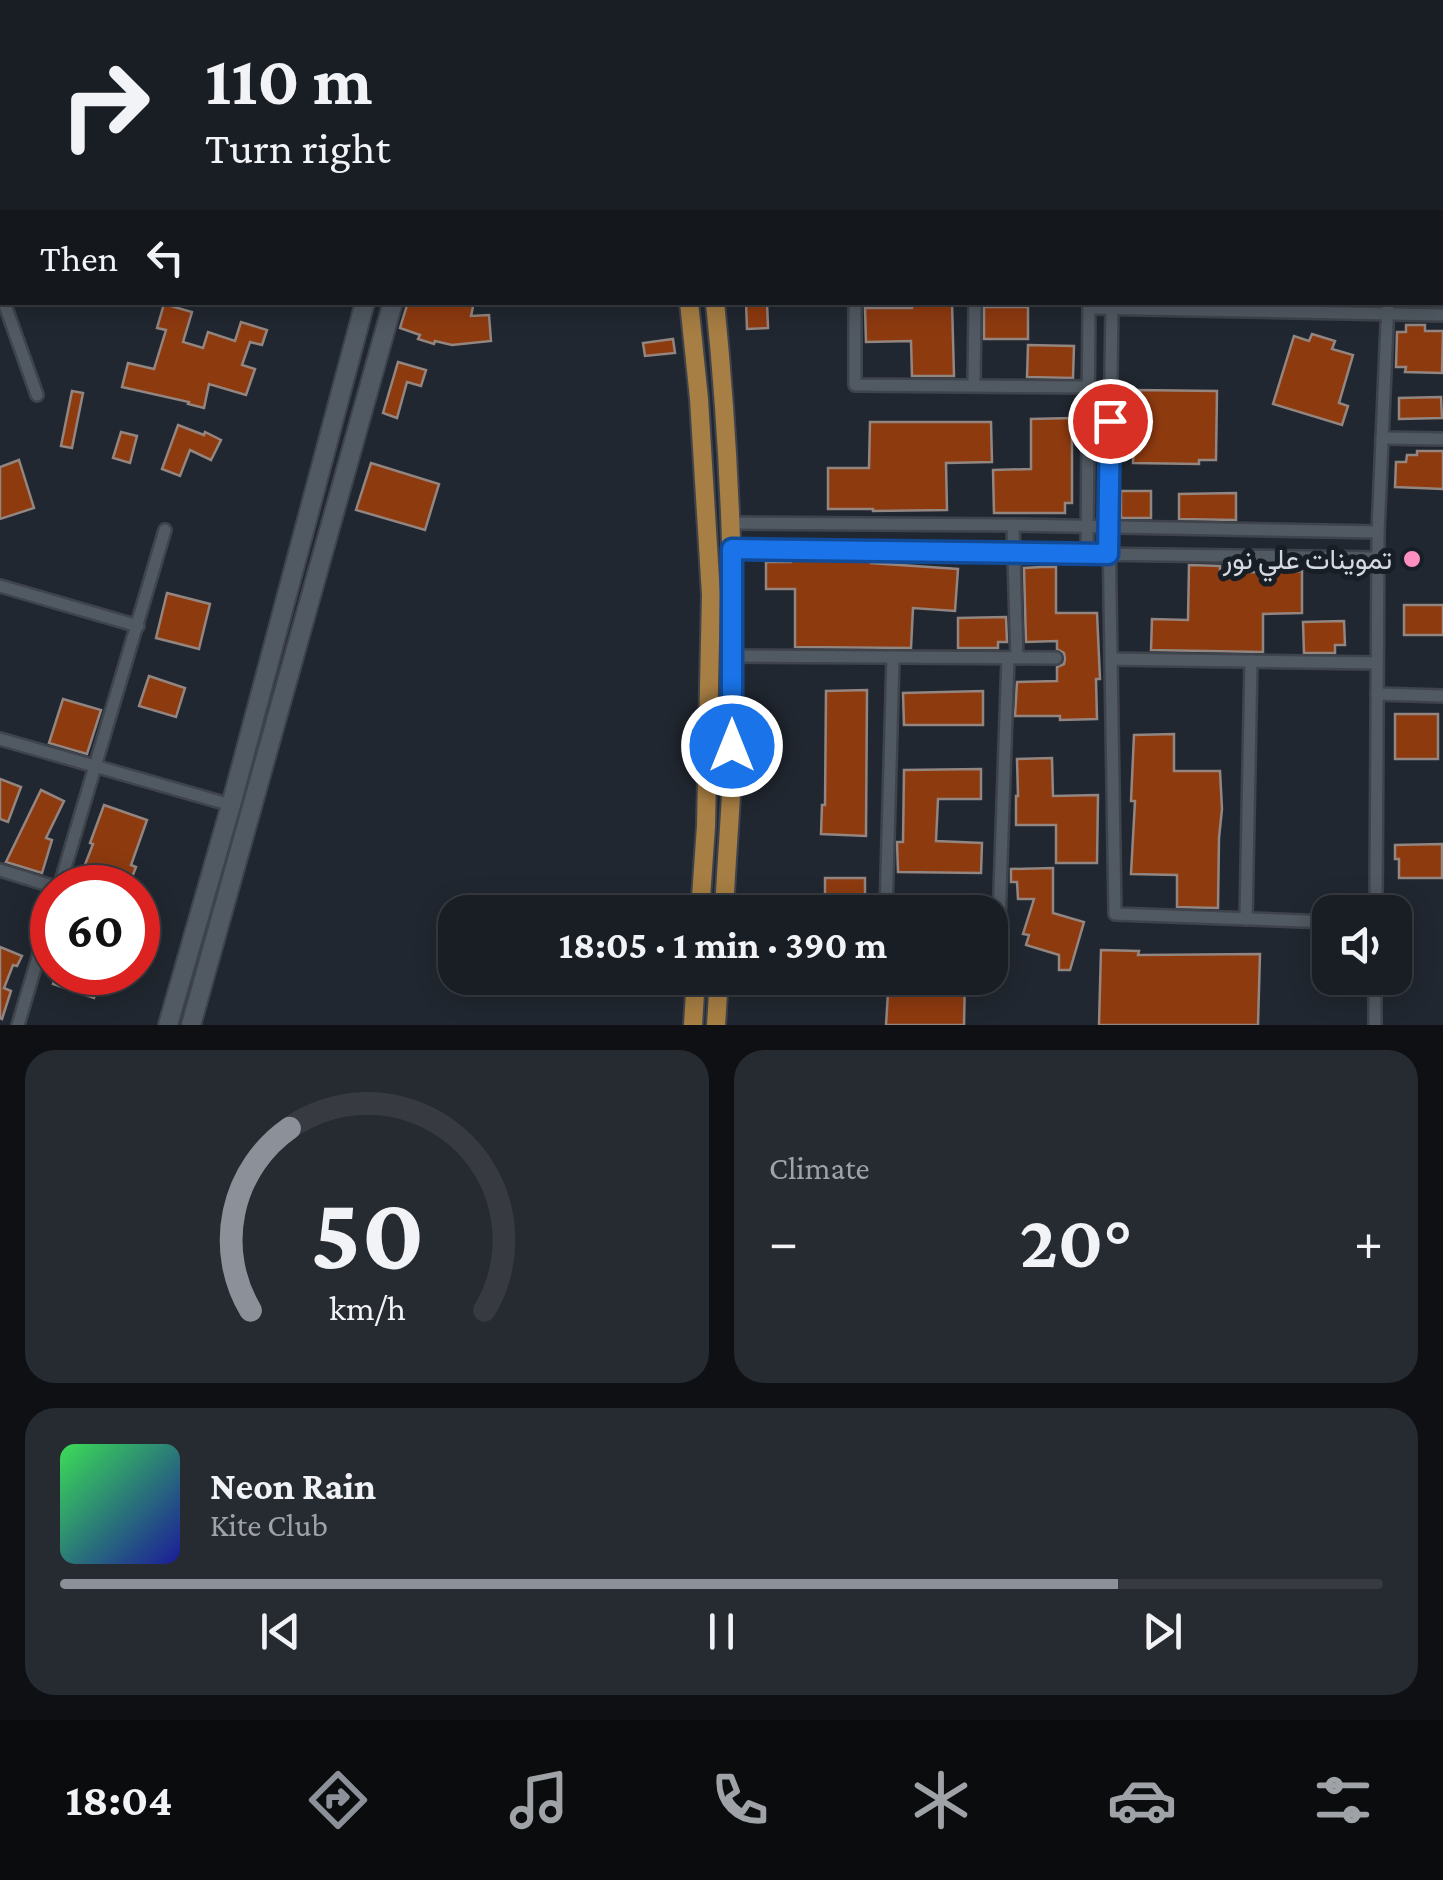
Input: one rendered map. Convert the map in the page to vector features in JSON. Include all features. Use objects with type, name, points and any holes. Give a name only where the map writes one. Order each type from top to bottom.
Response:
[{"type":"main road","points":[[168,1025],[232,805],[364,305]]},
{"type":"main road","points":[[191,1025],[392,305]]},
{"type":"main road","points":[[690,305],[712,596],[701,895]]},
{"type":"main road","points":[[716,305],[726,406],[732,549],[732,776],[725,895]]},
{"type":"main road","points":[[693,1025],[695,995]]},
{"type":"main road","points":[[716,1025],[719,995]]},
{"type":"street","points":[[5,305],[37,395]]},
{"type":"street","points":[[856,305],[855,385],[1088,387]]},
{"type":"street","points":[[974,305],[974,385]]},
{"type":"street","points":[[1086,554],[1089,305],[1388,308],[1443,315]]},
{"type":"street","points":[[1112,306],[1108,554],[1115,914],[1312,921]]},
{"type":"street","points":[[1376,895],[1378,532],[1388,308]]},
{"type":"street","points":[[1382,438],[1443,439]]},
{"type":"street","points":[[731,523],[1378,532]]},
{"type":"street","points":[[1000,895],[1012,658],[1012,525]]},
{"type":"street","points":[[65,865],[165,530]]},
{"type":"street","points":[[732,549],[1378,558]]},
{"type":"street","points":[[0,586],[138,626]]},
{"type":"street","points":[[732,656],[1056,658]]},
{"type":"street","points":[[886,895],[893,657]]},
{"type":"street","points":[[1111,659],[1378,664]]},
{"type":"street","points":[[1246,919],[1251,661]]},
{"type":"street","points":[[1377,694],[1443,696]]},
{"type":"street","points":[[0,739],[232,805]]},
{"type":"street","points":[[0,870],[30,879]]},
{"type":"street","points":[[18,1025],[30,984]]},
{"type":"street","points":[[1375,1025],[1376,995]]},
{"type":"building","points":[[164,305],[168,305],[192,312],[183,342],[203,348],[208,332],[235,341],[241,322],[267,330],[262,345],[250,342],[242,365],[255,369],[246,395],[209,384],[204,408],[122,387],[128,363],[154,369],[166,330],[157,328]]},
{"type":"building","points":[[407,305],[473,305],[471,316],[489,315],[491,341],[434,344],[400,328]]},
{"type":"building","points":[[746,305],[767,305],[768,328],[747,329]]},
{"type":"building","points":[[952,305],[954,376],[912,376],[911,341],[866,342],[865,308]]},
{"type":"building","points":[[984,307],[1028,307],[1028,339],[984,339]]},
{"type":"building","points":[[1406,325],[1425,325],[1425,331],[1443,331],[1442,373],[1405,372],[1406,367],[1396,367],[1397,332],[1406,332]]},
{"type":"building","points":[[1312,334],[1335,341],[1332,349],[1353,355],[1339,403],[1348,406],[1342,425],[1273,404],[1294,336],[1309,341]]},
{"type":"building","points":[[673,339],[675,353],[645,356],[643,343]]},
{"type":"building","points":[[1028,345],[1074,346],[1073,378],[1027,377]]},
{"type":"building","points":[[398,362],[426,370],[421,386],[407,382],[397,418],[383,413]]},
{"type":"building","points":[[1134,390],[1217,391],[1216,460],[1199,460],[1199,464],[1133,463]]},
{"type":"building","points":[[72,391],[83,393],[72,448],[61,446]]},
{"type":"building","points":[[1441,397],[1442,418],[1399,419],[1399,398]]},
{"type":"building","points":[[1072,418],[1072,503],[1065,503],[1065,513],[994,513],[993,470],[1031,469],[1031,419]]},
{"type":"building","points":[[870,422],[991,422],[992,462],[946,463],[947,510],[828,509],[828,468],[869,468]]},
{"type":"building","points":[[178,425],[221,440],[211,460],[190,450],[180,476],[162,469]]},
{"type":"building","points":[[121,432],[137,436],[130,463],[113,458]]},
{"type":"building","points":[[1417,451],[1443,451],[1443,489],[1395,487],[1396,462],[1406,462],[1407,455],[1417,455]]},
{"type":"building","points":[[19,460],[34,508],[0,519],[0,467]]},
{"type":"building","points":[[371,463],[439,484],[425,530],[356,510]]},
{"type":"building","points":[[1121,491],[1151,491],[1151,518],[1121,518]]},
{"type":"building","points":[[1236,493],[1236,520],[1179,519],[1179,494]]},
{"type":"building","points":[[871,560],[958,569],[955,611],[913,608],[911,648],[795,647],[795,589],[766,589],[766,562]]},
{"type":"building","points":[[1189,565],[1220,566],[1220,573],[1302,571],[1302,613],[1263,614],[1263,652],[1151,650],[1152,619],[1188,620]]},
{"type":"building","points":[[1056,567],[1056,613],[1097,613],[1097,719],[1015,716],[1017,682],[1057,681],[1057,667],[1064,664],[1064,653],[1057,649],[1057,641],[1026,642],[1024,568]]},
{"type":"building","points":[[167,593],[210,604],[199,649],[156,638]]},
{"type":"building","points":[[1404,605],[1443,605],[1443,635],[1404,635]]},
{"type":"building","points":[[1006,617],[1007,642],[998,642],[998,648],[958,648],[958,618]]},
{"type":"building","points":[[1344,621],[1345,645],[1335,645],[1335,653],[1304,653],[1303,622]]},
{"type":"building","points":[[149,676],[185,688],[176,717],[139,706]]},
{"type":"building","points":[[867,690],[866,836],[821,834],[826,691]]},
{"type":"building","points":[[983,691],[983,725],[904,725],[903,693]]},
{"type":"building","points":[[63,699],[101,710],[87,754],[49,743]]},
{"type":"building","points":[[1395,714],[1438,714],[1438,759],[1395,759]]},
{"type":"building","points":[[1174,734],[1174,771],[1220,771],[1218,908],[1177,907],[1177,875],[1131,874],[1134,735]]},
{"type":"building","points":[[1052,758],[1053,796],[1098,795],[1097,863],[1056,863],[1056,825],[1016,825],[1017,759]]},
{"type":"building","points":[[981,769],[981,799],[938,799],[936,841],[982,843],[981,873],[898,872],[897,842],[903,842],[904,770]]},
{"type":"building","points":[[0,779],[21,787],[8,822],[0,819]]},
{"type":"building","points":[[41,790],[64,801],[46,838],[52,840],[44,865],[30,865],[30,869],[6,862]]},
{"type":"building","points":[[104,805],[147,820],[131,865],[85,865],[93,844],[90,843]]},
{"type":"building","points":[[1442,844],[1442,878],[1399,878],[1395,845]]},
{"type":"building","points":[[1053,868],[1053,913],[1084,922],[1070,970],[1059,970],[1059,955],[1026,945],[1029,935],[1023,934],[1034,899],[1018,899],[1017,882],[1011,882],[1011,869]]},
{"type":"building","points":[[825,878],[865,878],[865,895],[825,895]]},
{"type":"building","points":[[0,947],[22,956],[17,966],[13,965],[4,988],[11,991],[2,1019],[0,1018]]},
{"type":"building","points":[[1101,950],[1139,951],[1138,955],[1260,954],[1258,1025],[1099,1025]]},
{"type":"building","points":[[888,995],[965,995],[964,1025],[886,1025]]},
{"type":"place","name":"تموينات علي نور","points":[[1412,559]]},
{"type":"route","points":[[732,746],[732,549],[1108,554],[1110,421]]}]
